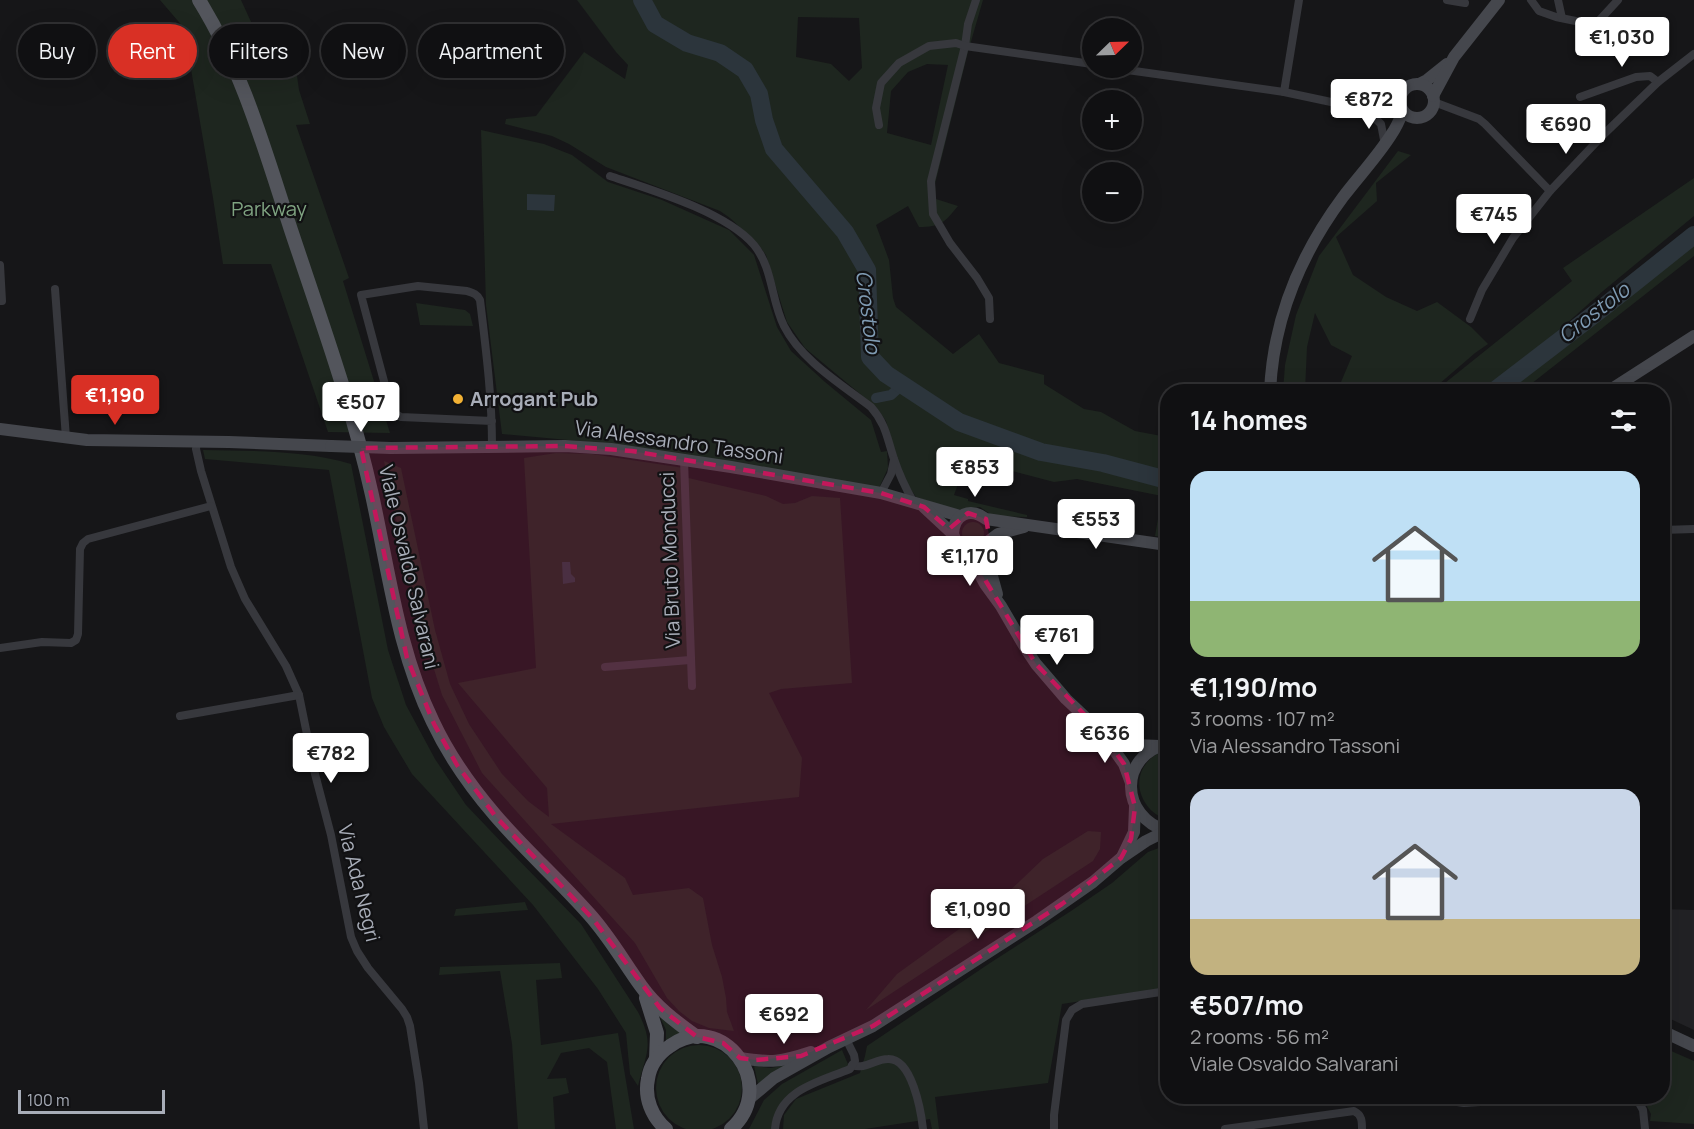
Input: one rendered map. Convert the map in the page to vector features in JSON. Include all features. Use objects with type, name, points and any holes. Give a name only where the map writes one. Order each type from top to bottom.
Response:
[{"type":"main road","name":"Viale Osvaldo Salvarani","points":[[199,0],[212,20],[241,82],[350,409],[372,495],[400,631],[407,658],[426,707],[457,765],[496,817],[593,919],[660,1008],[676,1023],[697,1037]]},
{"type":"main road","name":"Viale Osvaldo Salvarani","points":[[642,987],[657,1033],[656,1059],[648,1079],[648,1099],[655,1116],[666,1129]]},
{"type":"main road","points":[[656,1059],[664,1050],[685,1038],[713,1039],[733,1050],[740,1058],[749,1077],[749,1099],[742,1116],[731,1129]]},
{"type":"street","points":[[976,0],[968,24],[965,46],[931,181],[933,214],[950,243],[989,298],[990,319]]},
{"type":"street","points":[[1284,92],[1299,0]]},
{"type":"street","points":[[1446,0],[1465,3]]},
{"type":"street","points":[[1270,384],[1272,355],[1280,320],[1307,253],[1333,211],[1392,134],[1406,88],[1419,84],[1433,75],[1454,57],[1499,0]]},
{"type":"street","points":[[1531,0],[1539,11],[1595,25],[1618,0]]},
{"type":"street","points":[[1558,0],[1562,18]]},
{"type":"street","points":[[879,125],[876,108],[881,83],[899,63],[929,46],[956,43],[1082,63]]},
{"type":"street","points":[[1470,319],[1482,290],[1513,238],[1550,191],[1658,82],[1694,54]]},
{"type":"street","points":[[1392,134],[1428,113],[1454,57]]},
{"type":"street","points":[[1142,72],[1284,92],[1367,110],[1395,104],[1402,105],[1412,117],[1417,118]]},
{"type":"street","points":[[1580,97],[1636,77],[1650,76],[1658,82]]},
{"type":"street","points":[[1419,84],[1428,88],[1433,99],[1485,124],[1550,191]]},
{"type":"street","points":[[1367,110],[1381,124],[1385,145]]},
{"type":"street","points":[[610,176],[665,195],[704,212],[733,226],[753,243],[764,263],[783,325],[795,344],[810,360],[877,414],[884,424],[904,485],[919,505]]},
{"type":"street","points":[[0,265],[2,301],[0,301]]},
{"type":"street","points":[[492,421],[396,415],[389,400],[361,295],[418,286],[467,291],[478,297],[491,396],[492,421],[492,446]]},
{"type":"street","points":[[55,289],[66,438]]},
{"type":"street","points":[[1619,384],[1694,336]]},
{"type":"street","name":"Via Alessandro Tassoni","points":[[0,429],[66,438],[111,440],[391,448],[587,447],[632,451],[881,493],[960,516],[974,513],[986,519],[1160,544]]},
{"type":"street","name":"Via Ada Negri","points":[[197,441],[196,450],[201,471],[231,567],[245,599],[286,666],[299,695],[351,937],[368,968],[402,1009],[410,1026],[424,1129]]},
{"type":"street","name":"Via Bruto Monducci","points":[[684,460],[692,686]]},
{"type":"street","points":[[881,493],[891,474],[894,460]]},
{"type":"street","name":"Via Alessandro Tassoni","points":[[919,505],[953,534],[963,549],[976,550],[1007,531],[1028,526]]},
{"type":"street","points":[[0,648],[42,642],[71,643],[76,640],[80,549],[88,539],[211,506]]},
{"type":"street","points":[[953,534],[953,526],[960,516]]},
{"type":"street","points":[[986,519],[990,527],[988,566],[1001,606]]},
{"type":"street","points":[[1670,530],[1694,529]]},
{"type":"street","points":[[963,549],[1026,649],[1053,685],[1102,733],[1124,764],[1131,783]]},
{"type":"street","name":"Via Bruto Monducci","points":[[605,667],[690,660]]},
{"type":"street","points":[[180,716],[299,695]]},
{"type":"street","points":[[1102,733],[1136,745],[1160,745]]},
{"type":"street","points":[[1160,746],[1147,753],[1138,764],[1131,783],[1135,807],[1145,820],[1160,828]]},
{"type":"street","points":[[1121,858],[1134,832],[1135,807]]},
{"type":"street","points":[[749,1099],[774,1078],[829,1047],[873,1026],[1054,910],[1094,882],[1121,858],[1160,834]]},
{"type":"street","points":[[1054,1129],[1066,1020],[1072,1010],[1096,1000],[1160,992]]},
{"type":"street","points":[[1670,1035],[1694,1046]]},
{"type":"street","points":[[775,1129],[780,1108],[796,1091],[850,1069],[855,1061],[846,1039]]},
{"type":"street","points":[[740,1058],[769,1062],[783,1061],[829,1047]]},
{"type":"street","points":[[852,1065],[859,1068],[888,1059],[896,1060],[901,1064],[917,1097],[923,1129]]},
{"type":"street","points":[[1640,1104],[1643,1110],[1645,1129]]},
{"type":"street","points":[[1225,1129],[1354,1111],[1362,1119],[1362,1129]]},
{"type":"highlighted area","points":[[565,446],[632,451],[881,493],[924,507],[949,529],[968,513],[986,519],[990,540],[969,553],[1036,664],[1102,733],[1124,764],[1135,807],[1131,839],[1121,858],[1062,904],[873,1026],[801,1056],[755,1060],[740,1058],[723,1043],[697,1037],[660,1008],[593,919],[496,817],[457,765],[434,724],[407,658],[361,448]]},
{"type":"shaded area","points":[[527,194],[555,195],[554,211],[527,210]]},
{"type":"shaded area","points":[[562,562],[570,562],[571,574],[575,582],[563,584]]},
{"type":"shaded area","points":[[1670,909],[1694,910],[1694,1030],[1670,1019]]},
{"type":"green space","name":"Parkway","points":[[160,0],[241,0],[252,24],[209,24],[209,78],[297,78],[310,124],[296,125],[349,278],[343,281],[390,433],[328,432],[271,264],[223,264],[193,78],[197,78],[197,24],[181,24]]},
{"type":"green space","points":[[577,0],[983,0],[935,184],[936,199],[958,206],[937,225],[919,227],[908,206],[876,225],[889,260],[896,307],[953,354],[979,334],[999,363],[1044,375],[1044,384],[1084,409],[1101,412],[1135,431],[1160,436],[1160,496],[1077,479],[1054,482],[967,459],[954,495],[968,499],[968,501],[1027,515],[1027,517],[993,516],[980,507],[955,510],[916,497],[907,484],[886,421],[877,408],[805,348],[787,322],[766,255],[758,244],[730,218],[720,211],[606,167],[552,136],[505,124],[506,119],[536,116],[584,52],[625,79],[628,65]],"holes":[[[798,17],[859,18],[862,68],[849,81],[831,64],[796,57]],[[927,64],[948,65],[931,145],[887,133],[891,91],[908,72]]]},
{"type":"green space","points":[[481,130],[544,144],[572,155],[608,182],[662,200],[729,230],[754,255],[777,327],[791,351],[871,420],[881,452],[887,451],[888,468],[879,488],[590,442],[502,434],[486,305]]},
{"type":"green space","points":[[1398,151],[1411,155],[1376,183],[1377,201],[1336,237],[1353,275],[1386,297],[1417,311],[1437,302],[1471,327],[1488,344],[1439,384],[1338,384],[1352,356],[1331,345],[1315,313],[1307,347],[1305,384],[1284,384],[1285,365],[1296,315],[1319,256]]},
{"type":"green space","points":[[1694,178],[1694,216],[1603,291],[1538,349],[1493,384],[1444,384],[1572,281],[1563,268]]},
{"type":"green space","points":[[1694,245],[1694,256],[1531,384],[1516,384]]},
{"type":"green space","points":[[416,303],[465,310],[470,314],[473,326],[420,325]]},
{"type":"green space","points":[[203,450],[296,454],[351,464],[388,650],[406,705],[435,759],[466,805],[581,924],[638,1012],[648,1041],[638,1086],[630,1074],[626,1033],[598,989],[533,905],[412,774],[384,727],[372,698],[329,470],[205,459]]},
{"type":"green space","points":[[556,453],[592,454],[684,468],[684,477],[766,496],[783,504],[795,503],[812,496],[840,498],[852,683],[781,689],[769,693],[802,758],[799,797],[551,824],[625,878],[633,895],[689,888],[703,898],[712,945],[722,977],[727,1012],[734,1031],[709,1028],[692,1021],[679,1011],[667,998],[635,943],[482,773],[442,695],[413,601],[384,461],[401,468],[435,630],[450,684],[469,724],[502,774],[528,801],[549,817],[547,788],[458,683],[536,668],[524,458]]},
{"type":"green space","points":[[1160,507],[1160,537],[1155,536]]},
{"type":"green space","points":[[973,522],[981,525],[984,533],[981,541],[973,544],[965,541],[962,533],[965,525]]},
{"type":"green space","points":[[1160,753],[1160,816],[1144,800],[1139,782],[1146,764]]},
{"type":"green space","points":[[1088,831],[1101,832],[1100,849],[1093,861],[866,1010],[897,974],[1002,898],[1043,859]]},
{"type":"green space","points":[[1160,848],[1160,989],[1062,1004],[1048,1083],[935,1097],[939,1129],[932,1129],[930,1119],[865,1129],[783,1129],[784,1115],[796,1099],[860,1073],[867,1046],[1112,883],[1148,852]]},
{"type":"green space","points":[[525,902],[528,910],[454,916],[456,909]]},
{"type":"green space","points":[[560,963],[562,978],[536,980],[541,1045],[618,1033],[634,1129],[616,1129],[607,1062],[589,1048],[561,1053],[547,1079],[566,1078],[569,1093],[553,1097],[555,1129],[518,1129],[512,1044],[500,971],[439,975],[440,967]]},
{"type":"green space","points":[[659,1015],[681,1033],[666,1042],[666,1030]]},
{"type":"green space","points":[[691,1046],[707,1046],[723,1052],[735,1064],[741,1080],[741,1096],[735,1112],[723,1124],[707,1130],[691,1130],[675,1124],[663,1112],[657,1096],[657,1080],[663,1064],[675,1052]]},
{"type":"green space","points":[[842,1050],[850,1069],[788,1098],[775,1129],[749,1129],[764,1100],[782,1084]]},
{"type":"green space","points":[[1670,1050],[1694,1061],[1694,1124],[1650,1121],[1651,1114],[1646,1104],[1670,1104]]},
{"type":"green space","points":[[794,1063],[758,1084],[754,1066],[771,1068]]},
{"type":"waterway","name":"Crostolo","points":[[642,0],[655,24],[687,43],[720,53],[745,70],[759,94],[764,120],[774,149],[845,232],[867,270],[870,357],[886,374],[959,422],[1041,452],[1103,463],[1160,478]]},
{"type":"waterway","name":"Crostolo","points":[[1503,384],[1694,235]]},
{"type":"waterway","points":[[876,398],[891,395],[902,385]]},
{"type":"place","name":"Arrogant Pub","points":[[458,399]]}]
